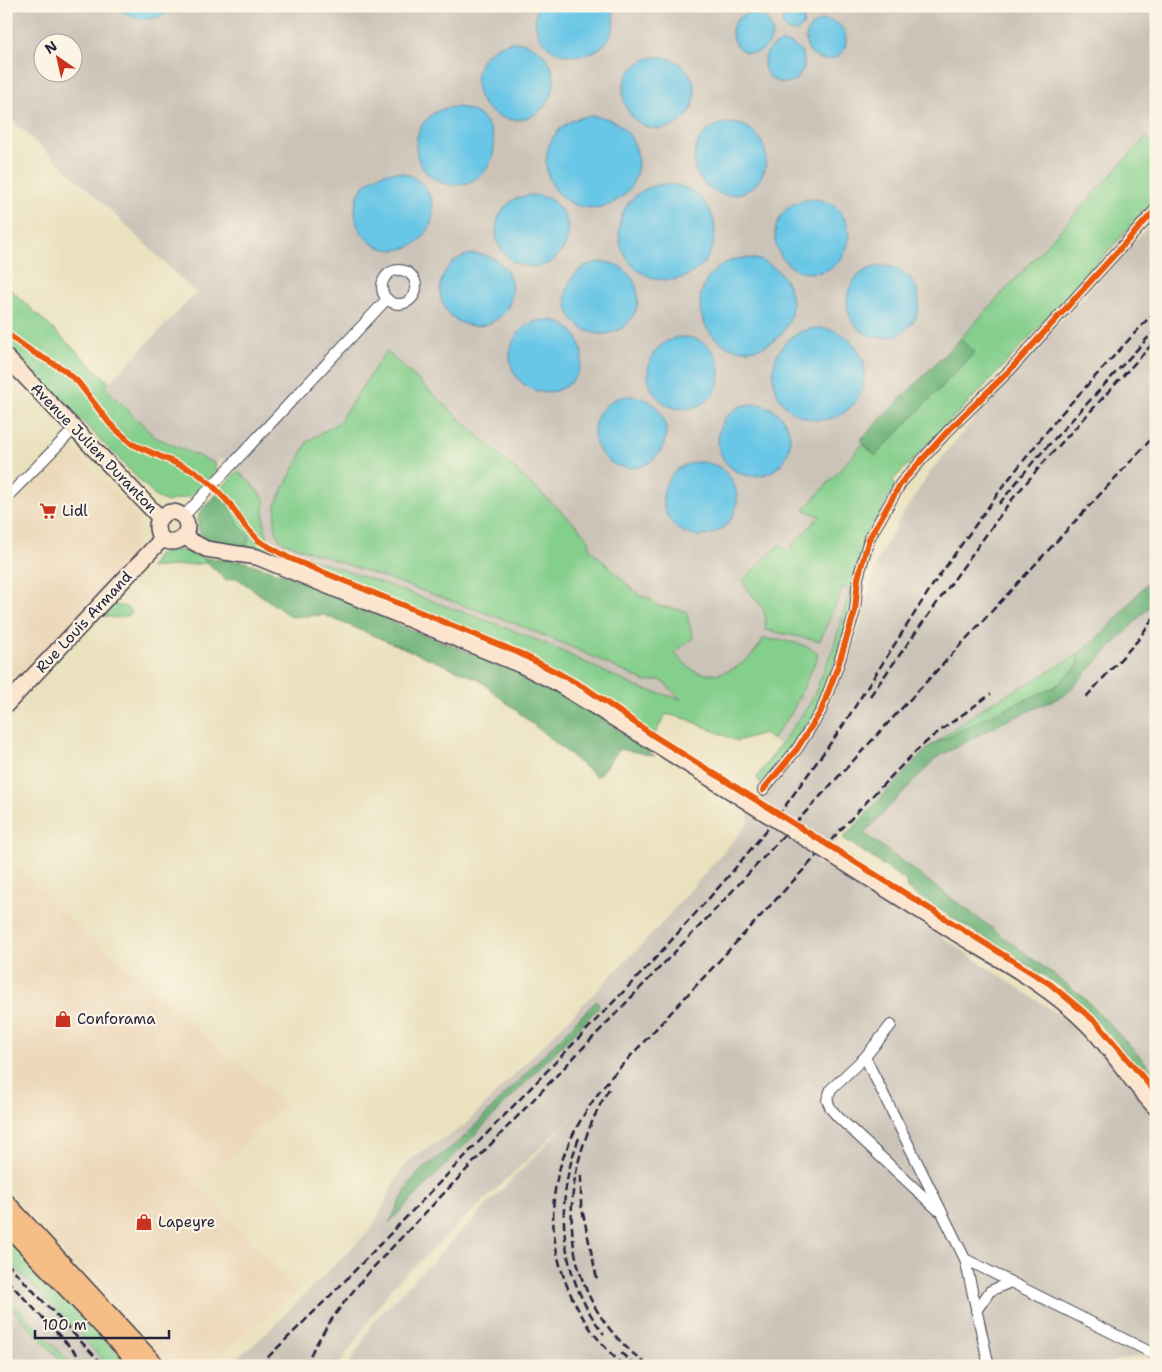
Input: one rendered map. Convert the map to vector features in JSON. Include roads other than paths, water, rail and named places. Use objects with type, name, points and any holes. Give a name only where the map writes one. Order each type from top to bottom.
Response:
[{"type":"main road","name":"Avenue Julien Duranton","points":[[6,357],[76,428],[160,518]]},
{"type":"main road","points":[[174,512],[183,517],[187,525],[184,537],[172,543],[162,539],[157,532],[160,518],[164,514],[174,512]]},
{"type":"main road","points":[[184,537],[206,549],[258,557],[515,663],[555,682],[1014,968],[1066,1003],[1090,1027],[1156,1108]]},
{"type":"main road","name":"Rue Louis Armand","points":[[6,705],[162,539]]},
{"type":"main road","points":[[6,1194],[14,1222],[157,1366]]},
{"type":"main road","points":[[6,1202],[14,1222],[140,1366]]},
{"type":"street","points":[[763,790],[797,749],[821,711],[838,666],[854,611],[858,578],[869,539],[901,483],[947,432],[1010,370],[1156,210]]},
{"type":"street","points":[[183,517],[387,299]]},
{"type":"street","points":[[8,491],[76,428]]},
{"type":"street","points":[[891,1025],[865,1057],[831,1089],[828,1100],[830,1109],[943,1214]]},
{"type":"street","points":[[865,1057],[965,1258],[989,1366]]},
{"type":"street","points":[[965,1258],[1085,1321],[1156,1355]]},
{"type":"street","points":[[976,1311],[990,1291],[1011,1282]]},
{"type":"water","points":[[117,6],[176,6],[162,16],[147,19],[131,16]]},
{"type":"water","points":[[537,6],[612,6],[613,28],[605,43],[592,52],[575,56],[558,52],[544,43],[536,28]]},
{"type":"water","points":[[804,6],[836,6],[828,12],[820,14],[812,12]]},
{"type":"water","points":[[793,10],[801,13],[804,21],[801,29],[793,32],[785,29],[782,21],[785,13]]},
{"type":"water","points":[[752,13],[763,16],[769,22],[772,33],[769,44],[763,50],[752,53],[741,50],[735,44],[732,33],[735,22],[741,16]]},
{"type":"water","points":[[826,20],[840,26],[846,40],[840,54],[826,60],[812,54],[806,40],[812,26]]},
{"type":"water","points":[[515,42],[530,45],[543,53],[551,66],[554,81],[551,96],[543,109],[530,117],[515,120],[500,117],[487,109],[479,96],[476,81],[479,66],[487,53],[500,45]]},
{"type":"water","points":[[784,43],[795,46],[801,52],[804,63],[801,74],[795,80],[784,83],[773,80],[767,74],[764,63],[767,52],[773,46]]},
{"type":"water","points":[[659,57],[673,60],[685,67],[692,79],[695,93],[692,107],[685,119],[673,126],[659,129],[645,126],[633,119],[626,107],[623,93],[626,79],[633,67],[645,60]]},
{"type":"water","points":[[455,107],[470,110],[483,118],[491,131],[494,146],[491,161],[483,174],[470,182],[455,185],[440,182],[427,174],[419,161],[416,146],[419,131],[427,118],[440,110]]},
{"type":"water","points":[[592,116],[610,119],[625,129],[635,144],[638,162],[635,180],[625,195],[610,205],[592,208],[574,205],[559,195],[549,180],[546,162],[549,144],[559,129],[574,119]]},
{"type":"water","points":[[730,123],[750,129],[760,139],[766,159],[760,179],[750,189],[730,195],[710,189],[700,179],[694,159],[700,139],[710,129]]},
{"type":"water","points":[[394,172],[409,175],[422,183],[430,196],[433,211],[430,226],[422,239],[409,247],[394,250],[379,247],[366,239],[358,226],[355,211],[358,196],[366,183],[379,175]]},
{"type":"water","points":[[667,184],[685,188],[701,198],[711,214],[715,232],[711,250],[701,266],[685,276],[667,280],[649,276],[633,266],[623,250],[619,232],[623,214],[633,198],[649,188]]},
{"type":"water","points":[[532,195],[552,201],[562,211],[568,231],[562,251],[552,261],[532,267],[512,261],[502,251],[496,231],[502,211],[512,201]]},
{"type":"water","points":[[812,199],[833,205],[843,215],[849,236],[843,257],[833,267],[812,273],[791,267],[781,257],[775,236],[781,215],[791,205]]},
{"type":"water","points":[[476,254],[490,257],[502,264],[509,276],[512,290],[509,304],[502,316],[490,323],[476,326],[462,323],[450,316],[443,304],[440,290],[443,276],[450,264],[462,257]]},
{"type":"water","points":[[746,258],[764,261],[779,271],[789,286],[792,304],[789,322],[779,337],[764,347],[746,350],[728,347],[713,337],[703,322],[700,304],[703,286],[713,271],[728,261]]},
{"type":"water","points":[[602,262],[616,265],[628,272],[635,284],[638,298],[635,312],[628,324],[616,331],[602,334],[588,331],[576,324],[569,312],[566,298],[569,284],[576,272],[588,265]]},
{"type":"water","points":[[883,266],[897,269],[909,276],[916,288],[919,302],[916,316],[909,328],[897,335],[883,338],[869,335],[857,328],[850,316],[847,302],[850,288],[857,276],[869,269]]},
{"type":"water","points":[[546,320],[560,323],[572,330],[579,342],[582,356],[579,370],[572,382],[560,389],[546,392],[532,389],[520,382],[513,370],[510,356],[513,342],[520,330],[532,323]]},
{"type":"water","points":[[819,328],[837,331],[852,341],[862,356],[865,374],[862,392],[852,407],[837,417],[819,420],[801,417],[786,407],[776,392],[773,374],[776,356],[786,341],[801,331]]},
{"type":"water","points":[[677,337],[691,337],[710,347],[720,366],[720,380],[710,399],[691,409],[677,409],[658,399],[648,380],[648,366],[658,347]]},
{"type":"water","points":[[630,396],[650,402],[660,412],[666,432],[660,452],[650,462],[630,468],[610,462],[600,452],[594,432],[600,412],[610,402]]},
{"type":"water","points":[[754,404],[768,407],[780,414],[787,426],[790,440],[787,454],[780,466],[768,473],[754,476],[740,473],[728,466],[721,454],[718,440],[721,426],[728,414],[740,407]]},
{"type":"water","points":[[693,462],[707,462],[721,468],[731,478],[737,492],[737,506],[731,520],[721,530],[707,536],[693,536],[679,530],[669,520],[663,506],[663,492],[669,478],[679,468]]},
{"type":"railway","points":[[259,1366],[338,1288],[652,962],[727,878],[775,820],[840,730],[932,586],[1004,485],[1060,415],[1156,310]]},
{"type":"railway","points":[[999,504],[1033,462],[1156,329]]},
{"type":"railway","points":[[870,696],[1009,503],[1043,463],[1156,340]]},
{"type":"railway","points":[[305,1366],[312,1351],[339,1310],[381,1259],[712,913],[1156,434]]},
{"type":"railway","points":[[1086,697],[1138,640],[1156,614]]},
{"type":"railway","points":[[624,1366],[604,1346],[587,1324],[563,1275],[556,1249],[553,1222],[554,1194],[564,1154],[576,1130],[589,1107],[613,1075],[873,795],[933,736],[991,694]]},
{"type":"railway","points":[[609,1089],[591,1125],[578,1162],[572,1200],[573,1237],[580,1273],[595,1308],[618,1339],[649,1366]]},
{"type":"railway","points":[[579,1138],[571,1163],[566,1189],[564,1214],[565,1240],[570,1265],[578,1289],[589,1312],[604,1334]]},
{"type":"railway","points":[[581,1176],[581,1204],[597,1279]]},
{"type":"railway","points":[[6,1262],[104,1366]]},
{"type":"railway","points":[[6,1279],[88,1366]]},
{"type":"railway","points":[[621,1353],[636,1366]]},
{"type":"place","name":"Lidl","points":[[48,511]]},
{"type":"place","name":"Conforama","points":[[63,1019]]},
{"type":"place","name":"Lapeyre","points":[[144,1222]]}]
